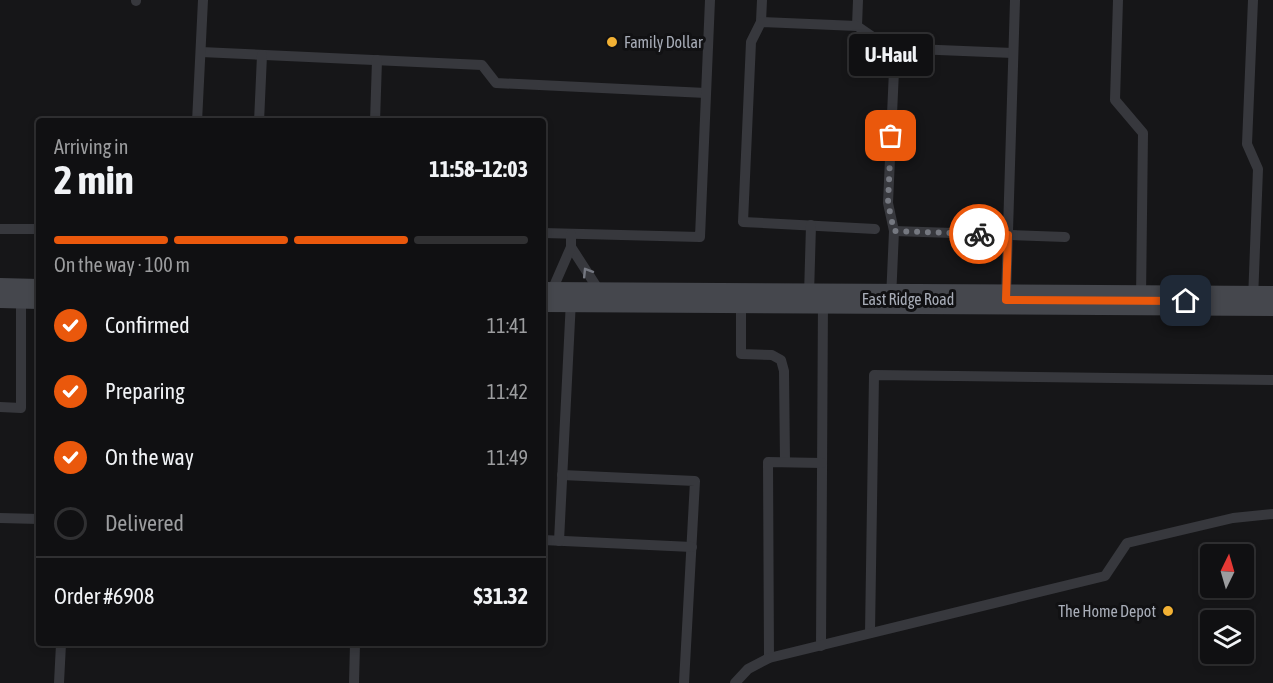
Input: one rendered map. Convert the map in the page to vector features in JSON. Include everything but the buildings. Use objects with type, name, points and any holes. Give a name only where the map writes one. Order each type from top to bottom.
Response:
[{"type":"main road","name":"East Ridge Road","points":[[555,297],[1263,301]]},
{"type":"lane","points":[[197,118],[203,0]]},
{"type":"lane","points":[[546,233],[700,237],[710,0]]},
{"type":"lane","points":[[773,0],[762,4],[761,22],[751,42],[743,222],[875,229]]},
{"type":"lane","points":[[857,26],[858,0]]},
{"type":"lane","points":[[1006,300],[1015,0]]},
{"type":"lane","points":[[1118,0],[1115,100],[1143,133],[1141,301]]},
{"type":"lane","points":[[1253,0],[1247,144],[1258,169],[1263,301]]},
{"type":"lane","points":[[761,22],[857,26],[889,48],[1013,53]]},
{"type":"lane","points":[[891,299],[894,231],[888,203],[895,48]]},
{"type":"lane","points":[[201,52],[482,65],[496,83],[706,93]]},
{"type":"lane","points":[[259,118],[262,55]]},
{"type":"lane","points":[[375,118],[377,60]]},
{"type":"lane","points":[[810,225],[816,299],[822,463],[821,646]]},
{"type":"lane","points":[[0,229],[36,229]]},
{"type":"lane","points":[[894,231],[1065,237]]},
{"type":"lane","points":[[559,541],[562,475],[555,297],[571,247],[571,234]]},
{"type":"lane","points":[[571,247],[603,297]]},
{"type":"lane","points":[[0,407],[21,408],[20,294]]},
{"type":"lane","points":[[741,298],[741,354],[772,355],[781,360],[784,371],[784,462]]},
{"type":"lane","points":[[870,633],[874,375],[1273,380]]},
{"type":"lane","points":[[769,658],[768,462],[822,463]]},
{"type":"lane","points":[[562,475],[695,481],[684,683]]},
{"type":"lane","points":[[735,683],[748,669],[769,658],[1105,576],[1127,543],[1233,518],[1273,514]]},
{"type":"lane","points":[[0,518],[36,519]]},
{"type":"lane","points":[[546,540],[692,547]]},
{"type":"lane","points":[[59,683],[61,646]]},
{"type":"lane","points":[[354,683],[355,646]]},
{"type":"way so far","points":[[891,136],[888,203],[894,231],[979,234]]},
{"type":"place","name":"Family Dollar","points":[[612,42]]},
{"type":"place","name":"U-Haul","points":[[891,136]]},
{"type":"place","name":"The Home Depot","points":[[1168,611]]},
{"type":"route","points":[[979,234],[1008,235],[1006,300],[1186,301]]}]
